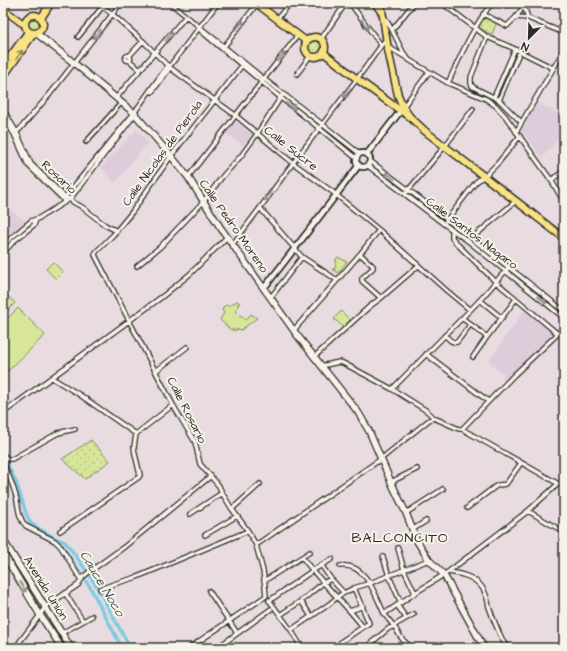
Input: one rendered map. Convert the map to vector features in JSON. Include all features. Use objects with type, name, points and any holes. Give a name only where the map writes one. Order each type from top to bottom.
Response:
[{"type":"main road","points":[[41,18],[51,3]]},
{"type":"main road","points":[[256,3],[306,41]]},
{"type":"main road","points":[[375,3],[381,7],[386,39],[384,45],[402,109]]},
{"type":"main road","points":[[3,9],[25,24]]},
{"type":"main road","points":[[3,66],[26,35],[41,31],[43,23],[41,18],[35,15],[27,18],[25,24],[26,29],[33,33]]},
{"type":"main road","points":[[3,77],[33,33]]},
{"type":"main road","name":"Calle Pedro Moreno","points":[[33,33],[74,63],[134,113],[188,177],[227,237],[294,330],[358,412],[369,431],[421,549],[430,560],[446,574],[484,648]]},
{"type":"main road","points":[[315,37],[321,39],[325,44],[324,53],[313,57],[308,55],[304,47],[306,41],[315,37]]},
{"type":"main road","points":[[324,53],[357,79],[402,109],[425,131],[564,238]]},
{"type":"main road","name":"Avenida Unión","points":[[3,540],[71,648]]},
{"type":"main road","name":"Avenida Unión","points":[[3,553],[40,615],[62,648]]},
{"type":"street","name":"Calle Sucre","points":[[98,3],[143,41],[169,67],[235,116],[293,163],[336,195],[379,230],[418,266],[470,310]]},
{"type":"street","points":[[15,134],[50,94],[121,3]]},
{"type":"street","points":[[170,3],[262,80],[281,98],[357,159],[357,163],[359,165]]},
{"type":"street","points":[[3,246],[31,221],[36,220],[67,200],[134,113],[166,68],[169,67],[218,3]]},
{"type":"street","points":[[223,48],[256,3]]},
{"type":"street","points":[[276,18],[289,3]]},
{"type":"street","points":[[321,39],[346,3]]},
{"type":"street","points":[[350,3],[384,45],[429,72],[486,99],[496,106],[552,180],[564,202]]},
{"type":"street","points":[[392,30],[414,3]]},
{"type":"street","points":[[442,3],[487,37],[515,48],[553,68]]},
{"type":"street","points":[[448,82],[475,28],[483,14],[492,3]]},
{"type":"street","points":[[483,14],[508,26],[516,17],[523,4]]},
{"type":"street","points":[[523,4],[528,18]]},
{"type":"street","points":[[78,37],[103,6]]},
{"type":"street","points":[[381,7],[403,52],[409,60]]},
{"type":"street","points":[[116,98],[186,16]]},
{"type":"street","points":[[516,17],[528,18],[564,33]]},
{"type":"street","points":[[188,177],[298,35]]},
{"type":"street","points":[[487,37],[470,77],[471,84],[473,87],[499,100],[521,122]]},
{"type":"street","points":[[140,70],[126,59],[126,57],[127,55],[130,55],[143,41]]},
{"type":"street","points":[[232,244],[322,124],[384,45]]},
{"type":"street","points":[[494,97],[515,48]]},
{"type":"street","points":[[516,132],[564,50]]},
{"type":"street","points":[[499,100],[520,51]]},
{"type":"street","points":[[297,74],[310,56]]},
{"type":"street","name":"Calle Nicolas de Pierola","points":[[95,254],[117,231],[132,212],[171,156],[243,64]]},
{"type":"street","points":[[367,154],[429,72]]},
{"type":"street","points":[[262,80],[284,94],[360,154],[367,154]]},
{"type":"street","points":[[138,266],[160,247],[204,202],[222,177],[241,156],[284,94]]},
{"type":"street","points":[[86,142],[122,102]]},
{"type":"street","name":"Rosario","points":[[3,109],[15,134],[37,170],[67,200],[82,207],[105,225]]},
{"type":"street","points":[[405,194],[445,146],[473,109]]},
{"type":"street","name":"Rosario","points":[[3,116],[15,134]]},
{"type":"street","points":[[444,224],[476,182],[484,177],[498,163],[520,136]]},
{"type":"street","points":[[357,159],[360,154]]},
{"type":"street","points":[[359,165],[364,166],[369,163],[370,157],[367,154]]},
{"type":"street","name":"Calle Santos Nagaro","points":[[369,163],[409,190],[472,238],[564,318]]},
{"type":"street","name":"Calle Santos Nagaro","points":[[369,163],[405,194],[444,224],[507,268],[564,312]]},
{"type":"street","points":[[262,285],[270,279],[359,165]]},
{"type":"street","points":[[552,180],[564,171]]},
{"type":"street","points":[[472,238],[516,201]]},
{"type":"street","points":[[260,208],[302,257],[337,280]]},
{"type":"street","points":[[3,253],[34,225],[36,220]]},
{"type":"street","points":[[105,225],[117,231]]},
{"type":"street","points":[[105,225],[113,235]]},
{"type":"street","points":[[294,330],[379,230]]},
{"type":"street","points":[[453,230],[452,238],[496,282],[558,334]]},
{"type":"street","points":[[3,413],[163,296],[190,274],[227,237]]},
{"type":"street","name":"Calle Rosario","points":[[95,254],[95,257],[173,405],[195,442],[200,464],[219,486],[232,509],[256,545],[263,571],[266,596]]},
{"type":"street","points":[[360,254],[373,266],[373,268],[362,278],[362,281],[381,298]]},
{"type":"street","points":[[271,297],[302,257]]},
{"type":"street","points":[[314,357],[370,306],[418,266]]},
{"type":"street","points":[[392,389],[480,300],[507,268]]},
{"type":"street","points":[[474,357],[487,337],[516,299]]},
{"type":"street","points":[[480,300],[502,318]]},
{"type":"street","points":[[462,318],[487,337]]},
{"type":"street","points":[[445,335],[450,341],[457,342],[470,325]]},
{"type":"street","points":[[462,429],[514,375],[564,328]]},
{"type":"street","points":[[156,371],[188,348]]},
{"type":"street","points":[[426,354],[488,401]]},
{"type":"street","points":[[321,366],[339,362],[343,363],[392,389],[427,411],[434,418],[462,429],[564,487]]},
{"type":"street","points":[[52,378],[80,395],[136,434]]},
{"type":"street","points":[[60,531],[139,477],[140,475],[134,446],[136,434],[173,405]]},
{"type":"street","points":[[256,545],[381,459],[429,420],[434,418]]},
{"type":"street","points":[[3,454],[7,459],[12,459],[58,433],[76,429]]},
{"type":"street","points":[[467,508],[496,486],[506,484],[522,463]]},
{"type":"street","points":[[3,464],[16,493],[19,514],[23,523],[61,546],[82,578]]},
{"type":"street","points":[[391,482],[417,469]]},
{"type":"street","points":[[15,648],[45,607],[79,584],[82,578],[89,572],[124,547],[211,476]]},
{"type":"street","points":[[232,509],[260,484]]},
{"type":"street","points":[[384,614],[446,574],[528,511],[558,484]]},
{"type":"street","points":[[406,513],[443,489]]},
{"type":"street","points":[[190,514],[222,493]]},
{"type":"street","points":[[528,511],[564,532]]},
{"type":"street","points":[[205,535],[237,516]]},
{"type":"street","points":[[412,530],[426,521]]},
{"type":"street","points":[[100,589],[137,577],[248,531]]},
{"type":"street","points":[[398,548],[404,570],[415,593]]},
{"type":"street","points":[[264,580],[310,552]]},
{"type":"street","points":[[302,557],[312,571],[363,627]]},
{"type":"street","points":[[383,557],[399,604],[406,618]]},
{"type":"street","points":[[269,601],[332,559]]},
{"type":"street","points":[[290,630],[337,597],[354,588],[430,560]]},
{"type":"street","points":[[321,565],[344,593]]},
{"type":"street","points":[[340,566],[346,565],[358,570],[363,575],[370,583],[384,614],[394,625],[404,641],[414,648]]},
{"type":"street","points":[[446,574],[467,576],[480,584],[487,597],[488,606],[506,648]]},
{"type":"street","points":[[280,614],[323,583],[331,579]]},
{"type":"street","points":[[343,648],[340,644],[341,642],[369,623],[354,588]]},
{"type":"street","points":[[209,591],[237,633]]},
{"type":"street","points":[[65,593],[83,621]]},
{"type":"street","points":[[190,648],[266,596],[280,614],[302,648]]},
{"type":"street","points":[[300,601],[311,616]]},
{"type":"street","points":[[350,611],[362,606]]},
{"type":"street","points":[[217,648],[271,609]]},
{"type":"street","points":[[365,648],[394,625],[414,614]]},
{"type":"street","points":[[62,633],[92,616]]},
{"type":"shaded area","points":[[536,102],[559,114],[564,107],[564,131],[542,158],[521,130]]},
{"type":"shaded area","points":[[234,121],[254,135],[245,147],[225,133]]},
{"type":"shaded area","points":[[137,129],[148,143],[115,183],[101,167]]},
{"type":"shaded area","points":[[3,204],[25,221],[3,244]]},
{"type":"shaded area","points":[[524,311],[553,334],[503,381],[503,373],[494,367],[489,360]]},
{"type":"green space","points":[[483,16],[497,22],[492,34],[477,26]]},
{"type":"green space","points":[[31,17],[37,17],[41,21],[41,27],[37,31],[31,31],[27,27],[27,21]]},
{"type":"green space","points":[[315,39],[321,41],[323,47],[321,53],[315,55],[309,53],[307,47],[309,41]]},
{"type":"green space","points":[[338,257],[347,262],[338,273],[332,269],[335,270],[334,268],[337,261],[335,260]]},
{"type":"green space","points":[[53,262],[63,272],[56,279],[46,269]]},
{"type":"green space","points":[[3,292],[15,303],[3,315]]},
{"type":"green space","points":[[237,301],[240,303],[237,305],[239,306],[235,311],[240,316],[241,315],[246,320],[251,314],[257,318],[241,330],[238,329],[234,331],[220,320],[224,313],[222,310],[223,307],[227,305],[229,306]]},
{"type":"green space","points":[[18,308],[45,335],[8,371],[3,366],[3,323]]},
{"type":"green space","points":[[341,311],[350,320],[343,327],[334,319]]},
{"type":"green space","points":[[91,440],[110,461],[85,479],[62,459]]},
{"type":"waterway","name":"Cauce Noco","points":[[3,456],[16,482],[27,516],[31,523],[53,537],[65,542],[70,548],[96,585],[130,648]]},
{"type":"waterway","points":[[59,540],[90,587],[122,648]]},
{"type":"district","name":"BALCONCITO","points":[[400,537]]}]
